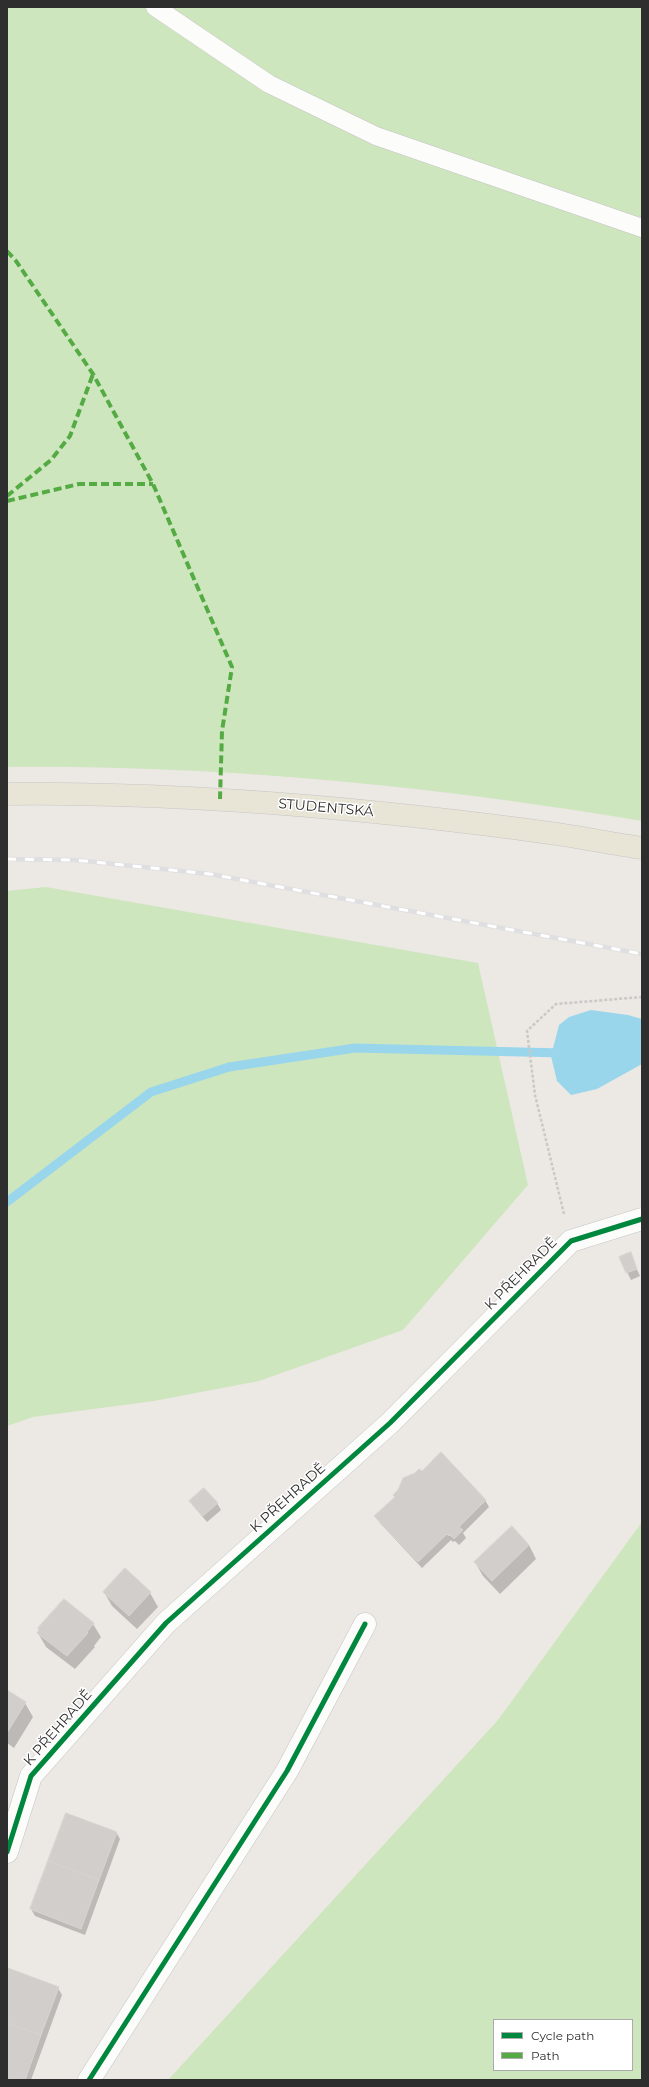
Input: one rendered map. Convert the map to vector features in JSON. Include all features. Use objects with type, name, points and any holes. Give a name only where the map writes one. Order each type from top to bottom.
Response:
[{"type":"main road","name":"STUDENTSKÁ","points":[[7,794],[66,793],[220,799],[379,813],[558,834],[642,848]]},
{"type":"street","name":"K PŘEHRADĚ","points":[[7,1852],[31,1776],[166,1624],[390,1423],[571,1241],[642,1219]]},
{"type":"street","points":[[89,2080],[287,1772],[365,1624]]},
{"type":"lane","points":[[155,7],[269,84],[376,136],[642,228]]},
{"type":"path","points":[[571,1241],[535,1095],[527,1031],[556,1004],[642,997]]},
{"type":"green space","points":[[7,7],[642,7],[642,821],[484,798],[326,780],[166,770],[87,767],[7,767]]},
{"type":"green space","points":[[46,887],[478,963],[528,1185],[403,1330],[259,1381],[154,1401],[33,1417],[7,1426],[7,891]]},
{"type":"green space","points":[[642,1522],[642,2080],[168,2080],[498,1720]]},
{"type":"water","points":[[591,1010],[628,1015],[642,1019],[642,1064],[597,1089],[571,1095],[557,1081],[551,1056],[559,1025],[569,1017]]},
{"type":"building","points":[[631,1252],[637,1269],[626,1273],[619,1257]]},
{"type":"building","points":[[441,1452],[486,1500],[459,1527],[463,1530],[454,1539],[447,1534],[418,1562],[374,1516],[395,1497],[393,1495],[398,1490],[403,1478],[415,1473],[419,1469],[422,1471]]},
{"type":"building","points":[[204,1488],[218,1503],[203,1516],[189,1501]]},
{"type":"building","points":[[512,1526],[529,1545],[492,1581],[474,1562]]},
{"type":"building","points":[[125,1568],[151,1592],[129,1616],[103,1592]]},
{"type":"building","points":[[64,1599],[94,1623],[87,1632],[88,1633],[67,1656],[37,1633],[39,1630],[38,1628]]},
{"type":"building","points":[[7,1690],[26,1702],[7,1733]]},
{"type":"building","points":[[66,1813],[117,1832],[99,1880],[48,1861]]},
{"type":"building","points":[[48,1861],[99,1880],[81,1929],[30,1909]]},
{"type":"building","points":[[8,1968],[59,1987],[41,2035],[7,2023]]},
{"type":"building","points":[[7,2023],[41,2035],[25,2080],[14,2080],[7,2078]]},
{"type":"waterway","points":[[7,1202],[151,1092],[229,1067],[355,1048],[563,1053]]},
{"type":"railway","points":[[7,859],[75,860],[210,874],[642,954]]},
{"type":"marked path","points":[[7,251],[16,261],[93,374],[153,484],[232,667],[222,731],[220,799]]},
{"type":"marked path","points":[[7,496],[51,460],[70,436],[93,374]]},
{"type":"marked path","points":[[7,501],[79,484],[153,484]]},
{"type":"cycle path","points":[[7,1852],[31,1776],[166,1623],[390,1423],[571,1241],[642,1219]]},
{"type":"cycle path","points":[[89,2080],[287,1771],[365,1624]]}]
